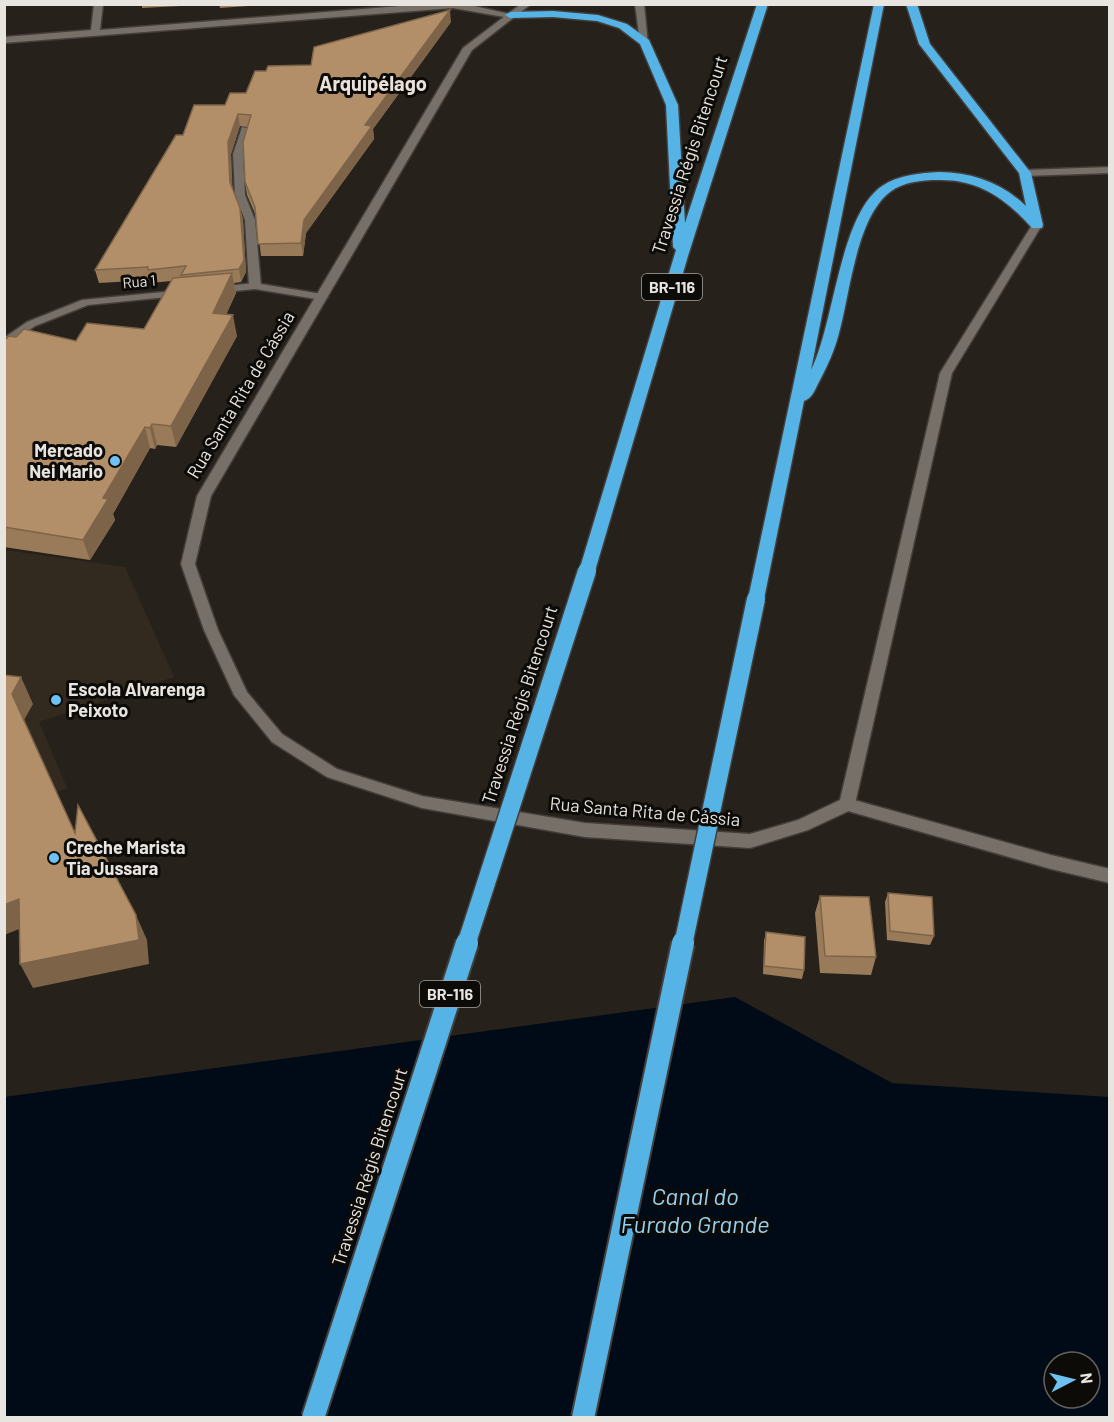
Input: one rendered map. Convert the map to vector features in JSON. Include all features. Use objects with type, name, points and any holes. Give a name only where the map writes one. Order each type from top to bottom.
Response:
[{"type":"highway","name":"Travessia Régis Bitencourt","points":[[313,1418],[587,571],[681,256],[763,4]]},
{"type":"highway","points":[[583,1418],[879,4]]},
{"type":"highway","points":[[911,4],[925,44],[1025,173],[1037,225]]},
{"type":"highway","points":[[510,15],[554,14],[598,18],[623,26],[645,42],[672,105],[681,256]]},
{"type":"highway","points":[[793,416],[825,354],[864,216],[884,190],[908,179],[966,177],[997,187],[1037,225]]},
{"type":"street","points":[[95,34],[99,4]]},
{"type":"street","points":[[510,15],[527,4]]},
{"type":"street","points":[[4,40],[453,5],[510,15],[538,4]]},
{"type":"street","points":[[639,4],[645,42]]},
{"type":"street","name":"Rua Santa Rita de Cássia","points":[[510,15],[468,48],[204,496],[188,564],[211,630],[241,695],[277,738],[332,773],[422,802],[585,830],[750,841],[802,825],[847,804]]},
{"type":"street","points":[[246,129],[238,154],[240,195],[250,220],[255,286]]},
{"type":"street","points":[[1025,173],[1110,170]]},
{"type":"street","points":[[1037,225],[946,373],[847,804],[1051,862],[1110,876]]},
{"type":"street","name":"Rua 1","points":[[4,344],[31,324],[86,302],[255,286],[322,297]]},
{"type":"shaded area","name":"Escola Alvarenga Peixoto","points":[[5,550],[125,567],[174,677],[39,722],[67,788],[5,814]]},
{"type":"water","name":"Canal do Furado Grande","points":[[735,997],[892,1083],[1109,1097],[1109,1417],[5,1417],[4,1097]]},
{"type":"building","points":[[450,10],[365,125],[372,126],[304,220],[301,243],[258,244],[255,207],[245,182],[243,142],[251,115],[238,114],[228,142],[230,182],[240,208],[244,260],[239,269],[181,275],[186,266],[148,270],[148,267],[95,270],[176,135],[183,135],[194,105],[225,105],[230,93],[246,93],[255,71],[266,71],[268,66],[311,65],[314,47]]},
{"type":"building","points":[[232,273],[213,313],[233,315],[171,426],[152,424],[150,428],[145,427],[103,498],[108,499],[83,540],[4,527],[4,341],[9,336],[16,337],[24,329],[76,341],[87,323],[144,329],[173,278]]},
{"type":"building","points":[[4,675],[21,677],[12,694],[75,833],[78,805],[136,915],[139,940],[20,964],[19,899],[4,905]]},
{"type":"building","points":[[888,893],[932,897],[934,936],[890,931]]},
{"type":"building","points":[[820,896],[869,897],[876,957],[825,956]]},
{"type":"building","points":[[766,932],[805,937],[804,970],[764,966]]},
{"type":"place","name":"Mercado Nei Mario","points":[[115,461]]},
{"type":"place","name":"Escola Alvarenga Peixoto","points":[[56,700]]},
{"type":"place","name":"Creche Marista Tia Jussara","points":[[54,858]]},
{"type":"district","name":"Arquipélago","points":[[373,84]]}]
